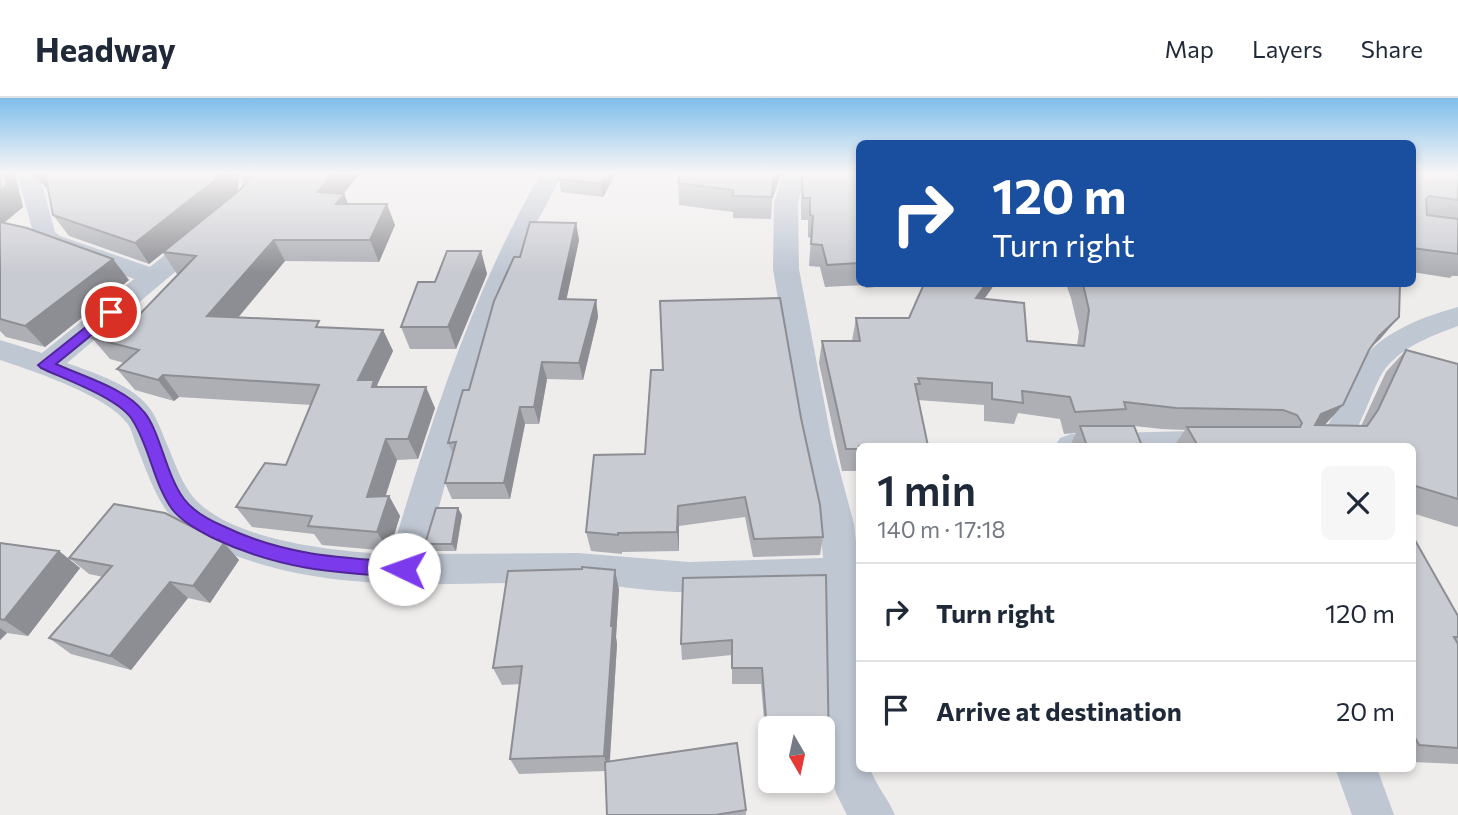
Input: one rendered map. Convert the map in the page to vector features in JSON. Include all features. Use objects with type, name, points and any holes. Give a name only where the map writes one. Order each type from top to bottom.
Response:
[{"type":"street","points":[[36,206],[44,235],[51,241],[154,277]]},
{"type":"street","points":[[46,365],[240,206]]},
{"type":"street","points":[[404,569],[466,361],[489,297],[533,206]]},
{"type":"street","points":[[786,206],[787,281],[816,438],[848,520],[842,573],[848,764],[857,793],[874,815]]},
{"type":"street","points":[[1327,443],[1331,442],[1343,424],[1373,365],[1398,344],[1428,327],[1457,317]]},
{"type":"street","points":[[0,349],[46,365],[128,406],[140,417],[165,483],[179,506],[202,524],[237,541],[290,559],[326,565],[404,569],[581,568],[690,577],[842,573]]},
{"type":"street","points":[[1357,772],[1373,815]]},
{"type":"building","points":[[51,206],[181,206],[135,243],[53,215]]},
{"type":"building","points":[[219,206],[386,206],[370,240],[274,240],[207,316],[319,321],[316,327],[383,330],[358,380],[374,380],[372,387],[426,387],[408,439],[386,439],[367,497],[389,496],[377,532],[308,526],[312,516],[236,507],[265,463],[286,465],[319,385],[163,375],[158,380],[117,369],[139,350],[92,338],[125,310],[140,314],[196,256],[163,252]]},
{"type":"building","points":[[810,206],[856,206],[856,263],[827,265],[822,245],[811,244],[813,216],[810,215]]},
{"type":"building","points":[[1416,206],[1426,206],[1427,215],[1458,219],[1458,254],[1416,249]]},
{"type":"building","points":[[0,222],[27,228],[113,259],[25,326],[0,319]]},
{"type":"building","points":[[530,222],[576,223],[559,299],[596,300],[579,363],[542,362],[534,407],[520,407],[504,483],[445,483],[456,442],[448,443],[463,390],[469,390],[494,301],[514,257],[520,257]]},
{"type":"building","points":[[447,251],[481,251],[448,327],[401,327],[418,282],[435,282]]},
{"type":"building","points":[[923,287],[984,287],[976,298],[1024,303],[1027,341],[1084,346],[1089,310],[1084,287],[1400,287],[1399,317],[1369,350],[1343,405],[1321,414],[1315,425],[1367,426],[1378,410],[1406,350],[1458,364],[1458,499],[1416,486],[1416,443],[1196,443],[1187,427],[1300,427],[1302,423],[1297,415],[1283,410],[1176,408],[1124,402],[1126,409],[1075,412],[1070,397],[1022,391],[1023,403],[992,399],[992,383],[918,378],[920,384],[915,384],[927,443],[856,443],[856,449],[846,449],[822,341],[860,341],[856,318],[909,318]]},
{"type":"building","points":[[780,298],[801,418],[820,505],[823,537],[754,539],[745,497],[678,506],[677,532],[618,535],[586,532],[594,455],[645,454],[651,370],[663,370],[660,301]]},
{"type":"building","points":[[1080,426],[1134,426],[1141,443],[1086,443]]},
{"type":"building","points":[[114,504],[165,513],[224,543],[193,586],[170,582],[110,656],[49,638],[112,566],[69,558]]},
{"type":"building","points":[[436,508],[458,508],[452,544],[425,544]]},
{"type":"building","points":[[1416,542],[1458,616],[1458,637],[1454,637],[1458,644],[1458,748],[1419,745],[1416,739]]},
{"type":"building","points":[[0,543],[59,551],[4,620],[0,619]]},
{"type":"building","points":[[582,567],[615,570],[604,756],[510,759],[522,666],[493,668],[508,571]]},
{"type":"building","points":[[826,575],[828,716],[766,716],[762,668],[732,668],[732,640],[681,644],[683,578]]},
{"type":"building","points":[[737,743],[746,810],[715,815],[607,815],[605,762]]},
{"type":"route","points":[[111,312],[46,365],[108,394],[140,417],[165,483],[179,506],[202,524],[237,541],[290,559],[326,565],[404,569]]}]
